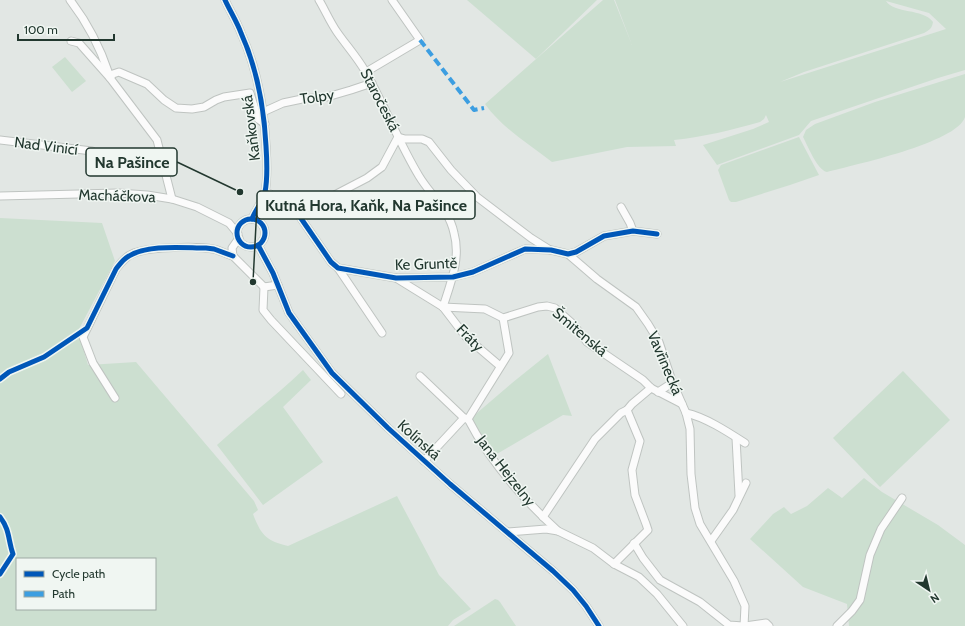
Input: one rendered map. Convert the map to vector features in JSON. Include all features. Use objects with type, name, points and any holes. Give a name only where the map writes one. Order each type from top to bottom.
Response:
[{"type":"street","points":[[70,0],[89,28],[98,46],[110,78]]},
{"type":"street","name":"Kaňkovská","points":[[225,0],[242,33],[252,61],[265,124],[267,165],[265,192],[258,210],[252,219]]},
{"type":"street","name":"Staročeská","points":[[319,0],[337,31],[366,72],[398,137],[404,139],[422,139],[429,142],[451,170],[477,197],[531,238],[551,250]]},
{"type":"street","points":[[366,72],[420,40],[392,0]]},
{"type":"street","points":[[72,41],[79,43],[110,78],[156,140],[172,199]]},
{"type":"street","points":[[110,78],[113,74],[119,72],[132,77],[147,84],[164,100],[176,108],[192,109],[204,107],[224,96],[250,92],[258,119],[265,124]]},
{"type":"street","name":"Tolpy","points":[[263,112],[283,103],[302,99],[327,97],[372,83]]},
{"type":"street","points":[[298,214],[367,178],[382,167],[398,137]]},
{"type":"street","points":[[398,137],[420,178],[443,207],[450,220],[455,233],[456,268],[453,277]]},
{"type":"street","name":"Nad Vinicí","points":[[0,140],[92,151]]},
{"type":"street","points":[[265,192],[270,194],[284,210],[298,214],[331,262],[338,268],[382,333]]},
{"type":"street","name":"Macháčkova","points":[[0,196],[118,193],[147,195],[172,199],[197,207],[216,215],[229,223]]},
{"type":"street","points":[[620,207],[633,231]]},
{"type":"street","points":[[229,223],[240,241],[247,246],[258,245],[265,234],[265,229],[260,222],[258,210]]},
{"type":"street","points":[[229,223],[241,223],[252,219],[260,222]]},
{"type":"street","points":[[233,256],[232,248],[238,236],[238,230],[241,223]]},
{"type":"street","points":[[568,254],[576,252],[604,236],[633,231],[657,234]]},
{"type":"street","points":[[525,250],[531,238]]},
{"type":"street","name":"Kolínská","points":[[258,245],[266,258],[289,313],[332,373],[424,461],[553,571],[573,590],[599,626]]},
{"type":"street","points":[[115,398],[93,363],[83,337],[116,269],[127,256],[135,252],[154,249],[206,248],[214,249],[233,256],[264,287],[263,310],[341,394]]},
{"type":"street","name":"Ke Gruntě","points":[[338,268],[396,278],[453,277],[473,272],[525,250],[551,250],[568,254]]},
{"type":"street","name":"Vavřinecká","points":[[568,254],[636,307],[659,342],[672,381],[686,413],[690,429],[690,474],[694,508],[700,524],[734,581],[746,606],[744,626]]},
{"type":"street","name":"Ke Gruntě","points":[[396,278],[444,307],[453,277]]},
{"type":"street","points":[[264,287],[278,285]]},
{"type":"street","name":"Šmitenská","points":[[502,318],[538,307],[547,306],[555,308],[572,323],[586,342],[643,380],[651,388],[682,404]]},
{"type":"street","points":[[444,307],[485,309],[502,318]]},
{"type":"street","name":"Fráty","points":[[444,307],[466,337],[500,366]]},
{"type":"street","name":"Fráty","points":[[466,418],[509,353],[502,318]]},
{"type":"street","name":"Jana Hejzelny","points":[[420,376],[466,418],[493,460],[527,501],[558,531]]},
{"type":"street","points":[[658,392],[669,385],[672,381]]},
{"type":"street","points":[[543,517],[595,439],[621,413],[627,410],[651,388]]},
{"type":"street","points":[[614,564],[648,530],[635,495],[632,470],[640,441],[627,410]]},
{"type":"street","name":"Vavřinecká","points":[[686,413],[692,414],[704,420],[745,443]]},
{"type":"street","points":[[424,461],[466,418]]},
{"type":"street","points":[[736,438],[740,497]]},
{"type":"street","points":[[711,541],[726,521],[740,497],[746,483]]},
{"type":"street","points":[[837,626],[852,611],[860,600],[870,555],[881,529],[902,498]]},
{"type":"street","points":[[508,532],[546,529],[558,531],[593,548],[614,564],[639,577],[657,594],[683,626]]},
{"type":"street","points":[[634,543],[643,558],[660,580],[700,602],[729,625],[744,626],[766,624],[769,626]]},
{"type":"street","points":[[657,594],[666,584]]},
{"type":"green space","points":[[467,0],[597,0],[536,59]]},
{"type":"green space","points":[[603,0],[614,0],[632,45],[615,0],[965,0],[965,70],[811,121],[799,135],[717,165],[703,145],[753,129],[769,122],[766,115],[760,122],[749,125],[707,135],[674,140],[676,146],[627,147],[552,162],[499,121],[485,104]],"holes":[[[886,1],[929,13],[946,29],[780,82],[804,72],[924,33],[931,28],[933,22],[928,18],[923,15],[895,8]]]},
{"type":"green space","points":[[65,57],[86,81],[72,92],[52,67]]},
{"type":"green space","points":[[965,74],[965,117],[958,127],[944,136],[925,144],[903,152],[827,172],[823,170],[816,162],[803,137],[806,130],[815,124],[875,102]]},
{"type":"green space","points":[[799,137],[819,175],[736,202],[731,202],[729,200],[718,170],[721,165]]},
{"type":"green space","points":[[0,218],[102,223],[115,261],[78,331],[88,365],[136,362],[254,501],[258,510],[253,514],[259,527],[265,536],[274,542],[288,546],[397,496],[439,575],[471,609],[453,620],[448,626],[0,626]]},
{"type":"green space","points":[[548,354],[572,416],[563,415],[490,458],[470,419]]},
{"type":"green space","points":[[303,370],[311,380],[283,407],[323,462],[263,505],[217,445]]},
{"type":"green space","points":[[903,371],[950,420],[880,487],[833,438]]},
{"type":"green space","points":[[864,478],[882,492],[938,525],[965,545],[965,626],[849,626],[847,604],[803,587],[750,539],[773,514],[784,507],[791,514],[807,506],[828,488],[842,498]]},
{"type":"green space","points":[[495,599],[500,602],[516,626],[454,626]]},
{"type":"marked path","points":[[420,40],[474,110],[484,108]]},
{"type":"cycle path","points":[[225,0],[247,46],[259,88],[264,117],[267,163],[266,186],[263,199],[252,219]]},
{"type":"cycle path","points":[[265,192],[270,194],[285,210],[298,214],[331,262],[338,268],[396,278],[453,277],[473,272],[525,249],[551,250],[568,254],[576,252],[604,236],[633,231],[657,234]]},
{"type":"cycle path","points":[[251,219],[261,223],[265,233],[261,243],[251,247],[241,243],[237,233],[241,223],[251,219]]},
{"type":"cycle path","points":[[258,245],[273,273],[289,313],[332,373],[388,428],[450,484],[553,571],[573,590],[599,626]]},
{"type":"cycle path","points":[[0,379],[9,372],[44,357],[87,328],[116,269],[123,260],[129,256],[137,252],[156,248],[177,247],[214,249],[233,256]]},
{"type":"cycle path","points":[[0,517],[7,531],[13,554],[0,574]]},
{"type":"place","name":"Na Pašince","points":[[240,192]]},
{"type":"place","name":"Kutná Hora, Kaňk, Na Pašince","points":[[253,282]]}]
